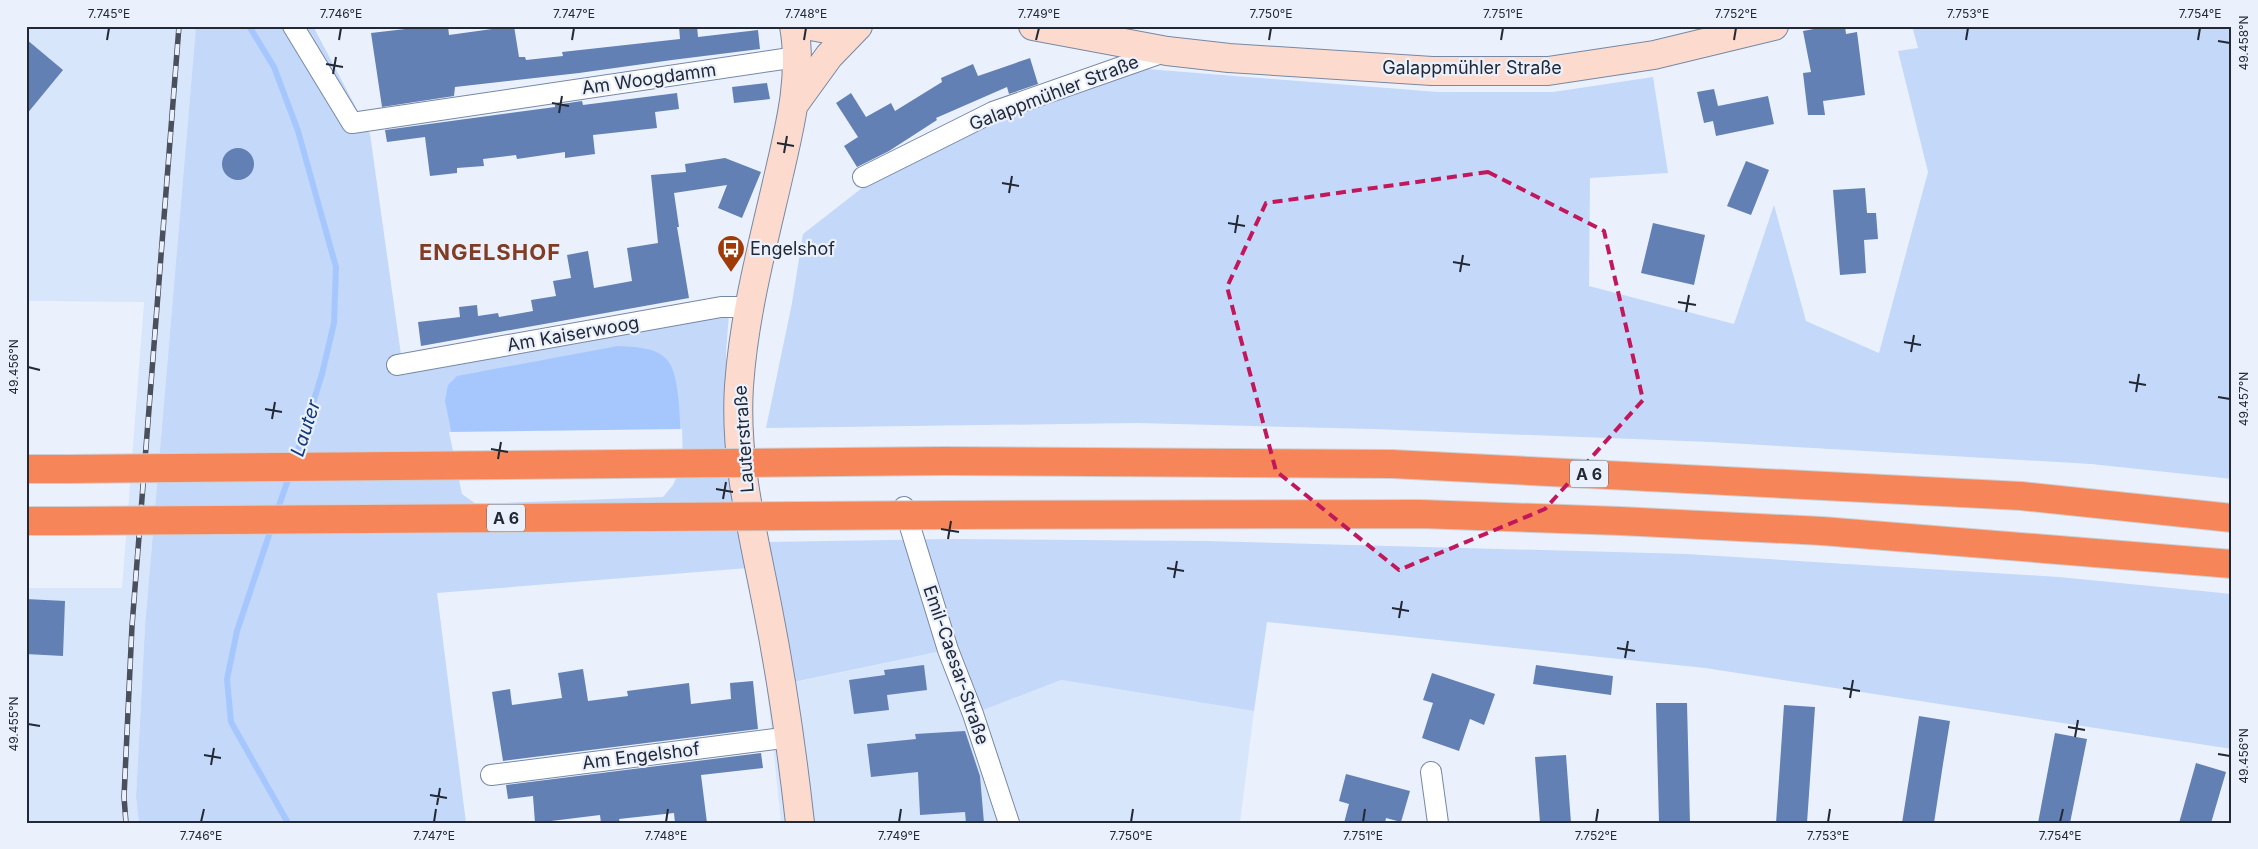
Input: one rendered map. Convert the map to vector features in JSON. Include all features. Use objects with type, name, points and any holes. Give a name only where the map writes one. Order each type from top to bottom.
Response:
[{"type":"highway","name":"A 6","points":[[26,469],[944,461],[1392,464],[2020,496],[2232,518]]},
{"type":"highway","name":"A 6","points":[[26,521],[947,514],[1421,514],[1822,531],[2232,564]]},
{"type":"main road","name":"Lauterstraße","points":[[794,26],[797,57],[793,107],[749,307],[739,386],[740,443],[745,486],[791,737],[800,823]]},
{"type":"main road","points":[[811,26],[826,29],[848,26]]},
{"type":"main road","points":[[793,107],[819,69],[844,38],[858,26]]},
{"type":"main road","name":"Galappmühler Straße","points":[[1033,26],[1166,51],[1228,58],[1343,67],[1432,71],[1548,71],[1654,55],[1765,27]]},
{"type":"street","name":"Am Woogdamm","points":[[293,26],[352,123],[797,57]]},
{"type":"street","name":"Galappmühler Straße","points":[[863,177],[993,112],[1166,51]]},
{"type":"street","name":"Am Kaiserwoog","points":[[397,365],[722,307],[749,307]]},
{"type":"street","name":"Emil-Caesar-Straße","points":[[904,507],[948,650],[973,714],[1008,823]]},
{"type":"street","name":"Am Engelshof","points":[[490,775],[791,737]]},
{"type":"street","points":[[1431,772],[1438,823]]},
{"type":"highlighted area","points":[[1488,172],[1604,231],[1643,400],[1545,509],[1399,570],[1276,471],[1227,287],[1266,203]]},
{"type":"shaded area","points":[[26,26],[196,26],[145,626],[136,797],[139,823],[26,823],[26,588],[122,588],[144,302],[26,301]]},
{"type":"shaded area","points":[[196,26],[313,26],[370,134],[403,369],[729,314],[726,352],[726,424],[748,568],[437,593],[466,823],[139,823],[136,797],[145,626]]},
{"type":"shaded area","points":[[1912,26],[2232,26],[2232,479],[2091,464],[1710,442],[1373,429],[1137,423],[766,428],[792,303],[803,234],[862,188],[998,122],[1147,69],[1438,92],[1553,92],[1653,77],[1668,173],[1590,178],[1589,286],[1734,324],[1774,205],[1806,321],[1879,353],[1928,172],[1898,51],[1918,48]]},
{"type":"shaded area","points":[[951,539],[1206,541],[1687,554],[2059,577],[2232,594],[2232,749],[1705,668],[1267,622],[1254,711],[1061,680],[973,714],[947,650],[789,683],[765,542]]},
{"type":"shaded area","points":[[948,650],[973,714],[1061,680],[1254,711],[1240,823],[781,823],[767,688]]},
{"type":"water","points":[[618,346],[652,350],[664,356],[673,369],[678,395],[681,463],[464,493],[445,401],[448,385],[457,376]]},
{"type":"pier","points":[[682,429],[683,463],[673,485],[663,497],[476,504],[462,494],[449,432]]},
{"type":"building","points":[[431,26],[448,26],[449,35],[514,26],[519,57],[525,57],[526,60],[563,56],[562,52],[680,39],[679,26],[697,26],[698,37],[758,30],[760,49],[455,87],[454,96],[382,107],[371,33]]},
{"type":"building","points":[[1830,26],[1845,26],[1846,34],[1857,32],[1865,95],[1823,101],[1825,115],[1808,115],[1803,73],[1811,72],[1803,31]]},
{"type":"building","points":[[26,39],[63,70],[26,115]]},
{"type":"building","points":[[1030,58],[1038,84],[1009,94],[1007,87],[936,118],[937,120],[889,151],[857,167],[844,146],[858,137],[836,103],[851,93],[866,117],[891,103],[895,111],[942,82],[941,78],[973,64],[978,76]]},
{"type":"building","points":[[767,83],[770,99],[734,103],[732,87]]},
{"type":"building","points":[[1714,89],[1718,106],[1768,96],[1774,124],[1716,136],[1713,121],[1704,123],[1697,92]]},
{"type":"building","points":[[677,93],[679,109],[655,112],[657,128],[593,135],[595,154],[565,158],[565,152],[517,159],[516,155],[483,159],[484,166],[457,168],[457,173],[430,176],[425,137],[387,142],[385,130],[555,107],[555,105],[582,101],[583,105]]},
{"type":"building","points":[[238,148],[249,153],[254,164],[249,175],[238,180],[227,175],[222,164],[227,153]]},
{"type":"building","points":[[725,158],[761,172],[742,218],[718,208],[727,185],[674,193],[679,227],[677,227],[689,298],[421,346],[418,322],[460,317],[459,307],[477,305],[478,316],[498,313],[499,317],[533,311],[531,300],[556,296],[553,281],[571,278],[567,255],[588,251],[594,288],[632,281],[627,248],[658,243],[651,175],[686,172],[685,164]]},
{"type":"building","points":[[1746,161],[1769,170],[1751,215],[1727,206]]},
{"type":"building","points":[[1865,188],[1867,213],[1876,213],[1878,239],[1864,240],[1866,273],[1840,275],[1833,190]]},
{"type":"building","points":[[1653,223],[1705,235],[1694,285],[1641,273]]},
{"type":"building","points":[[26,599],[65,601],[63,656],[26,654]]},
{"type":"building","points":[[924,665],[927,690],[887,695],[889,710],[854,714],[849,680],[885,675],[884,670]]},
{"type":"building","points":[[1536,665],[1613,676],[1611,695],[1533,684]]},
{"type":"building","points":[[583,669],[588,701],[628,696],[627,691],[689,683],[691,704],[731,699],[730,683],[753,681],[758,729],[503,761],[492,692],[510,689],[512,705],[562,698],[558,673]]},
{"type":"building","points":[[1432,673],[1495,694],[1484,725],[1470,719],[1459,751],[1422,738],[1433,703],[1423,700]]},
{"type":"building","points":[[1656,703],[1687,703],[1690,823],[1659,823]]},
{"type":"building","points":[[1784,705],[1815,707],[1807,823],[1776,823]]},
{"type":"building","points":[[1919,716],[1950,721],[1934,823],[1902,823]]},
{"type":"building","points":[[965,731],[980,776],[984,823],[966,823],[965,812],[920,815],[918,772],[871,777],[867,744],[916,739],[915,734]]},
{"type":"building","points":[[2055,733],[2087,739],[2070,823],[2038,823]]},
{"type":"building","points":[[761,753],[763,768],[701,775],[707,823],[675,823],[674,813],[619,819],[620,823],[601,823],[600,815],[535,823],[533,796],[508,799],[506,785]]},
{"type":"building","points":[[1566,755],[1571,823],[1540,823],[1535,757]]},
{"type":"building","points":[[2196,763],[2226,772],[2211,823],[2179,823]]},
{"type":"building","points":[[1346,774],[1410,791],[1401,822],[1386,818],[1385,823],[1344,823],[1349,804],[1339,801]]},
{"type":"waterway","name":"Lauter","points":[[249,26],[274,67],[298,131],[336,267],[334,323],[322,374],[295,460]]},
{"type":"waterway","name":"Lauter","points":[[276,514],[290,474]]},
{"type":"waterway","name":"Lauter","points":[[272,526],[237,631],[227,679],[231,722],[288,823]]},
{"type":"railway","points":[[126,823],[124,797],[132,626],[179,26]]},
{"type":"place","name":"Engelshof","points":[[731,273]]},
{"type":"district","name":"ENGELSHOF","points":[[490,252]]}]
